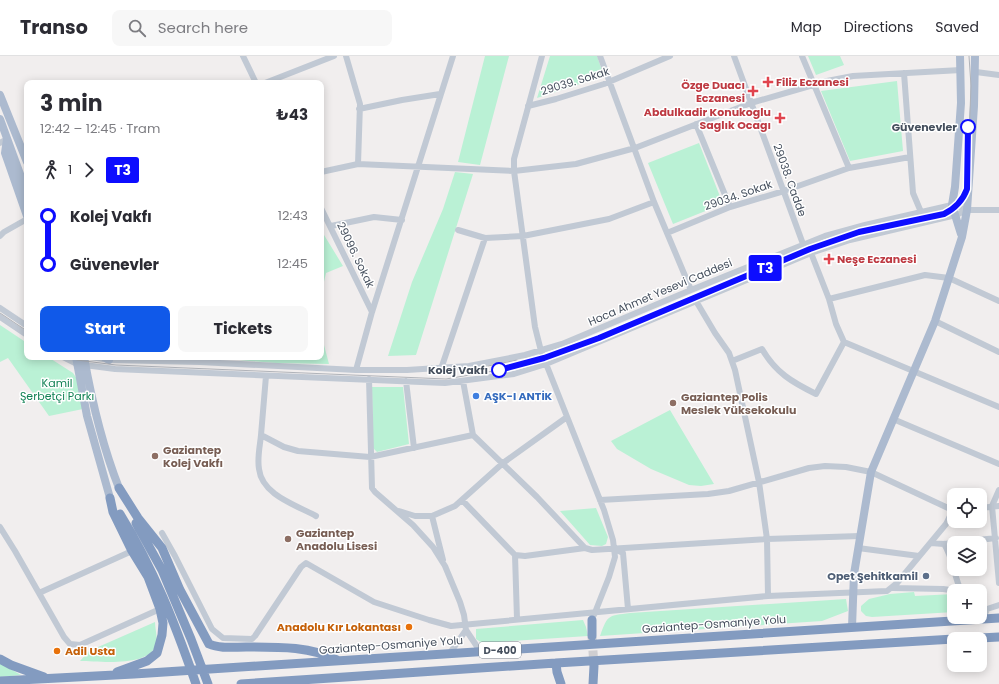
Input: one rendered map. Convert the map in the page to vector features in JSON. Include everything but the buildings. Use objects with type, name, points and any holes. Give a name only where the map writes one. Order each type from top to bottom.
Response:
[{"type":"highway","points":[[119,488],[162,570],[208,684]]},
{"type":"highway","points":[[119,488],[138,518],[162,548],[180,590],[209,644],[214,647],[284,647],[326,654],[338,660]]},
{"type":"highway","points":[[110,498],[113,512],[132,552],[148,577],[160,609],[163,623],[157,653],[147,661],[110,676]]},
{"type":"highway","points":[[110,498],[149,565],[180,637],[196,684]]},
{"type":"highway","points":[[592,636],[594,616]]},
{"type":"highway","name":"Gaziantep-Osmaniye Yolu","points":[[987,617],[999,618]]},
{"type":"highway","name":"Gaziantep-Osmaniye Yolu","points":[[0,681],[110,676],[947,620]]},
{"type":"highway","points":[[987,638],[999,637]]},
{"type":"highway","name":"D-400","points":[[241,684],[947,639]]},
{"type":"highway","points":[[0,659],[11,665],[49,679]]},
{"type":"highway","points":[[556,663],[561,684]]},
{"type":"highway","points":[[593,684],[594,666]]},
{"type":"highway","points":[[367,684],[380,675]]},
{"type":"main road","points":[[960,56],[961,103],[955,187],[952,205],[962,237]]},
{"type":"main road","points":[[852,627],[854,574],[871,472],[935,321],[962,237],[967,210],[976,56]]},
{"type":"main road","points":[[0,95],[24,155]]},
{"type":"main road","points":[[0,119],[5,152],[24,208]]},
{"type":"main road","points":[[4,141],[24,186]]},
{"type":"main road","points":[[77,360],[119,488]]},
{"type":"main road","points":[[84,360],[87,416],[110,498]]},
{"type":"street","points":[[243,56],[255,80]]},
{"type":"street","points":[[273,80],[334,56]]},
{"type":"street","points":[[346,56],[360,104],[358,164]]},
{"type":"street","points":[[356,370],[372,312],[453,56]]},
{"type":"street","points":[[542,56],[514,159],[514,171],[535,327],[541,351],[600,500],[613,540],[615,558],[594,616]]},
{"type":"street","points":[[600,56],[654,202],[691,290]]},
{"type":"street","name":"29039. Sokak","points":[[528,106],[610,82],[658,58],[670,56]]},
{"type":"street","name":"29038. Cadde","points":[[734,56],[803,244]]},
{"type":"street","points":[[802,56],[849,168]]},
{"type":"street","points":[[324,171],[358,164],[514,171],[576,164],[635,148],[751,103],[827,80],[853,76],[961,70]]},
{"type":"street","points":[[976,72],[999,75]]},
{"type":"street","points":[[904,73],[913,193],[921,212]]},
{"type":"street","points":[[359,109],[440,94]]},
{"type":"street","points":[[696,124],[730,207]]},
{"type":"street","name":"29034. Sokak","points":[[667,233],[730,207],[784,191],[849,168],[910,157]]},
{"type":"street","points":[[458,230],[485,238],[523,236],[609,219],[654,202]]},
{"type":"street","points":[[952,205],[967,210],[999,210]]},
{"type":"street","name":"Hoca Ahmet Yesevi Caddesi","points":[[199,360],[356,370],[406,370],[441,369],[525,356],[562,344],[825,236],[858,226],[952,205]]},
{"type":"street","name":"Hoca Ahmet Yesevi Caddesi","points":[[69,360],[77,364],[115,369],[445,383],[514,374],[546,364],[812,253],[850,240],[956,215],[967,210]]},
{"type":"street","name":"29096. Sokak","points":[[324,213],[372,312]]},
{"type":"street","points":[[331,226],[374,217],[402,220]]},
{"type":"street","points":[[1,232],[24,219]]},
{"type":"street","points":[[441,369],[485,238]]},
{"type":"street","points":[[812,253],[829,299],[836,324],[844,342],[999,407]]},
{"type":"street","points":[[829,299],[925,275],[949,278],[999,301]]},
{"type":"street","points":[[696,301],[715,334],[729,353],[735,370],[759,482],[767,539],[768,596]]},
{"type":"street","points":[[0,308],[24,324]]},
{"type":"street","points":[[0,317],[24,333]]},
{"type":"street","points":[[935,321],[999,352]]},
{"type":"street","points":[[732,361],[762,349],[778,372],[796,384],[816,394],[844,342]]},
{"type":"street","points":[[266,376],[259,469],[261,477],[268,487],[278,496],[316,516]]},
{"type":"street","points":[[369,379],[372,488],[413,525],[433,548],[445,566]]},
{"type":"street","points":[[406,381],[414,448]]},
{"type":"street","points":[[462,381],[473,435],[503,463],[578,539],[585,548]]},
{"type":"street","points":[[395,509],[415,516],[432,516],[455,506],[503,463],[567,417]]},
{"type":"street","points":[[893,419],[999,464]]},
{"type":"street","points":[[261,435],[284,447],[298,451],[370,457],[473,435]]},
{"type":"street","points":[[600,500],[708,494],[729,491],[809,468],[825,466],[846,467],[871,472],[947,508]]},
{"type":"street","points":[[999,490],[992,506],[999,583]]},
{"type":"street","points":[[462,500],[515,555],[525,556],[585,548],[592,550],[767,539],[860,536]]},
{"type":"street","points":[[987,507],[999,506]]},
{"type":"street","points":[[432,516],[445,566],[460,602],[466,627],[480,651]]},
{"type":"street","points":[[162,533],[209,625],[215,633],[223,638],[252,639],[301,567],[306,563],[374,602],[451,626],[466,627],[517,619],[594,616],[628,609],[768,596],[887,591],[893,588],[947,522]]},
{"type":"street","points":[[0,527],[70,644],[80,645],[160,609]]},
{"type":"street","points":[[930,543],[944,544],[996,538]]},
{"type":"street","points":[[944,544],[950,552],[957,584]]},
{"type":"street","points":[[614,548],[623,553],[628,609]]},
{"type":"street","points":[[858,548],[919,556]]},
{"type":"street","points":[[39,593],[132,552]]},
{"type":"street","points":[[515,555],[517,619]]},
{"type":"street","points":[[893,588],[947,590]]},
{"type":"street","points":[[987,609],[999,605]]},
{"type":"street","points":[[450,653],[466,627]]},
{"type":"green space","points":[[485,56],[509,56],[480,165],[458,162]]},
{"type":"green space","points":[[550,56],[597,56],[604,76],[537,98]]},
{"type":"green space","points":[[808,56],[840,56],[844,65],[816,75]]},
{"type":"green space","points":[[897,81],[903,151],[850,161],[821,91]]},
{"type":"green space","points":[[699,143],[723,204],[673,224],[648,163]]},
{"type":"green space","points":[[455,172],[473,174],[416,355],[388,356],[412,282],[443,209]]},
{"type":"green space","points":[[324,235],[343,266],[326,273],[324,282]]},
{"type":"green space","name":"Kamil Şerbetçi Parkı","points":[[0,325],[24,341],[24,360],[53,360],[73,373],[79,382],[83,409],[49,416],[8,358],[0,362]]},
{"type":"green space","points":[[324,345],[329,364],[275,363],[240,360],[324,360]]},
{"type":"green space","points":[[372,387],[403,387],[409,444],[377,452],[373,448]]},
{"type":"green space","points":[[670,410],[714,484],[701,486],[689,485],[651,469],[617,449],[611,441]]},
{"type":"green space","points":[[596,508],[608,537],[606,544],[602,546],[590,545],[560,511]]},
{"type":"green space","points":[[914,592],[915,596],[947,594],[947,612],[872,617],[866,616],[861,611],[861,606],[869,599],[890,594]]},
{"type":"green space","points":[[846,599],[848,611],[822,621],[600,636],[607,620],[610,617],[630,613]]},
{"type":"green space","points":[[583,620],[588,636],[482,643],[476,639],[476,629]]},
{"type":"green space","points":[[155,622],[157,642],[152,652],[144,657],[123,662],[80,661],[89,651]]},
{"type":"green space","points":[[0,663],[21,675],[0,677]]},
{"type":"tunnel","points":[[592,637],[594,666]]},
{"type":"tram line","points":[[77,360],[116,365],[446,379],[499,370],[544,358],[599,338],[810,249],[859,232],[944,214],[951,210],[958,204],[967,189],[971,86],[969,56]]},
{"type":"tram line","name":"T3","points":[[499,370],[544,358],[599,338],[810,249],[859,232],[949,212],[964,197],[967,189],[968,127]]},
{"type":"tram line","points":[[0,313],[24,329]]},
{"type":"tram line","points":[[478,368],[517,360]]},
{"type":"place","name":"Filiz Eczanesi","points":[[768,82]]},
{"type":"place","name":"Özge Duacı Eczanesi","points":[[753,91]]},
{"type":"place","name":"Abdulkadir Konukoglu Saglık Ocagı","points":[[780,118]]},
{"type":"place","name":"Güvenevler","points":[[968,127]]},
{"type":"place","name":"Neşe Eczanesi","points":[[829,259]]},
{"type":"place","name":"Kolej Vakfı","points":[[499,370]]},
{"type":"place","name":"AŞK-I ANTİK","points":[[476,396]]},
{"type":"place","name":"Gaziantep Polis Meslek Yüksekokulu","points":[[673,403]]},
{"type":"place","name":"Gaziantep Kolej Vakfı","points":[[155,456]]},
{"type":"place","name":"Gaziantep Anadolu Lisesi","points":[[288,539]]},
{"type":"place","name":"Opet Şehitkamil","points":[[926,576]]},
{"type":"place","name":"Anadolu Kır Lokantası","points":[[409,627]]},
{"type":"place","name":"Adil Usta","points":[[57,651]]}]
